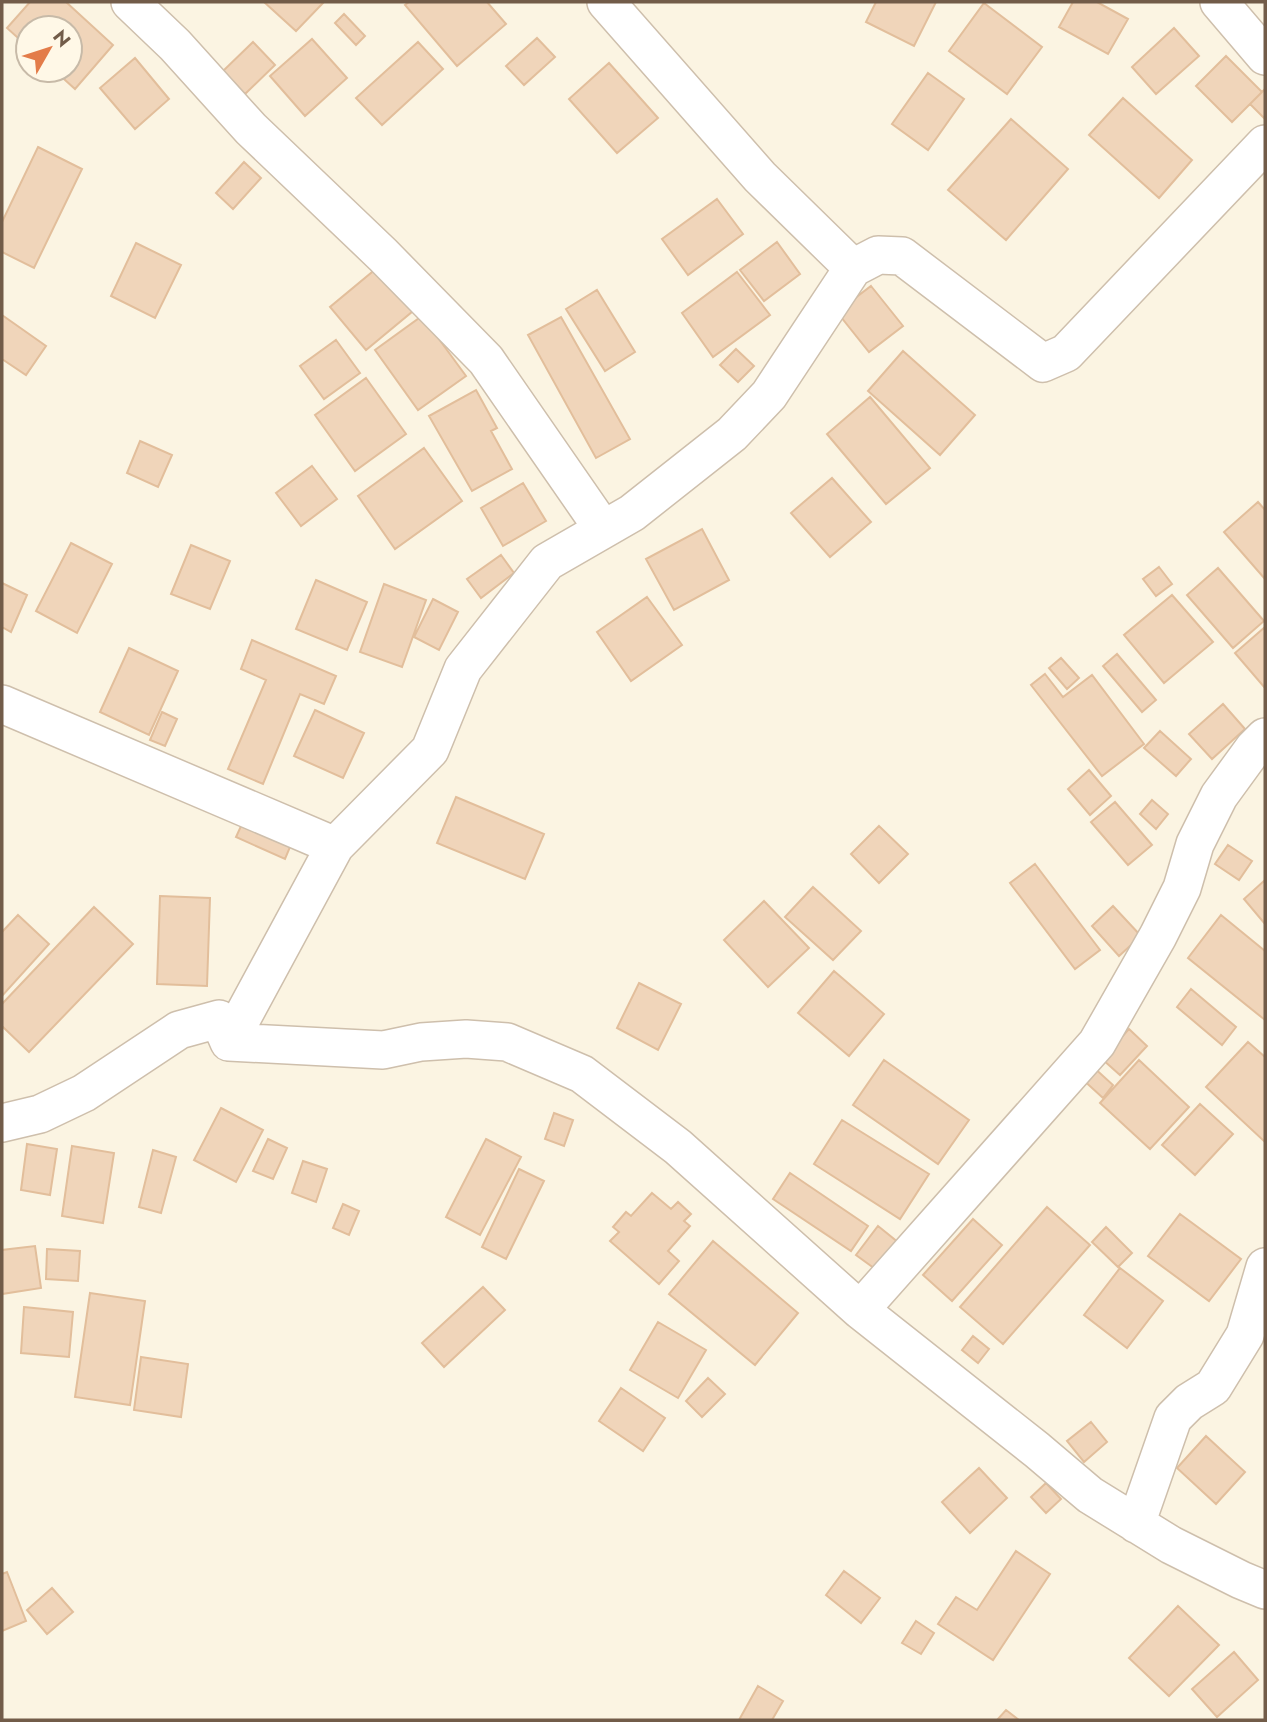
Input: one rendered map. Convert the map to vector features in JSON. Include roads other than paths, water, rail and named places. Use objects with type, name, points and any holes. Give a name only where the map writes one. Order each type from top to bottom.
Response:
[{"type":"street","points":[[130,2],[175,45],[250,130],[383,255],[486,360],[603,529]]},
{"type":"street","points":[[606,2],[760,177],[853,268]]},
{"type":"street","points":[[1219,2],[1265,56]]},
{"type":"street","points":[[229,1042],[335,846],[429,750],[463,669],[547,562],[632,513],[732,434],[769,395],[853,268],[878,255],[902,256],[1043,363],[1066,353],[1265,144]]},
{"type":"street","points":[[2,704],[335,846]]},
{"type":"street","points":[[860,1310],[1097,1043],[1182,888],[1195,844],[1219,796],[1265,737]]},
{"type":"street","points":[[2,1123],[40,1114],[84,1093],[179,1030],[219,1019],[229,1042]]},
{"type":"street","points":[[229,1042],[383,1050],[432,1041],[466,1039],[507,1042],[582,1074],[678,1147],[860,1310],[1037,1450],[1090,1496],[1171,1545],[1265,1590]]},
{"type":"street","points":[[1136,1524],[1173,1418],[1189,1402],[1213,1387],[1245,1335],[1265,1267]]}]
